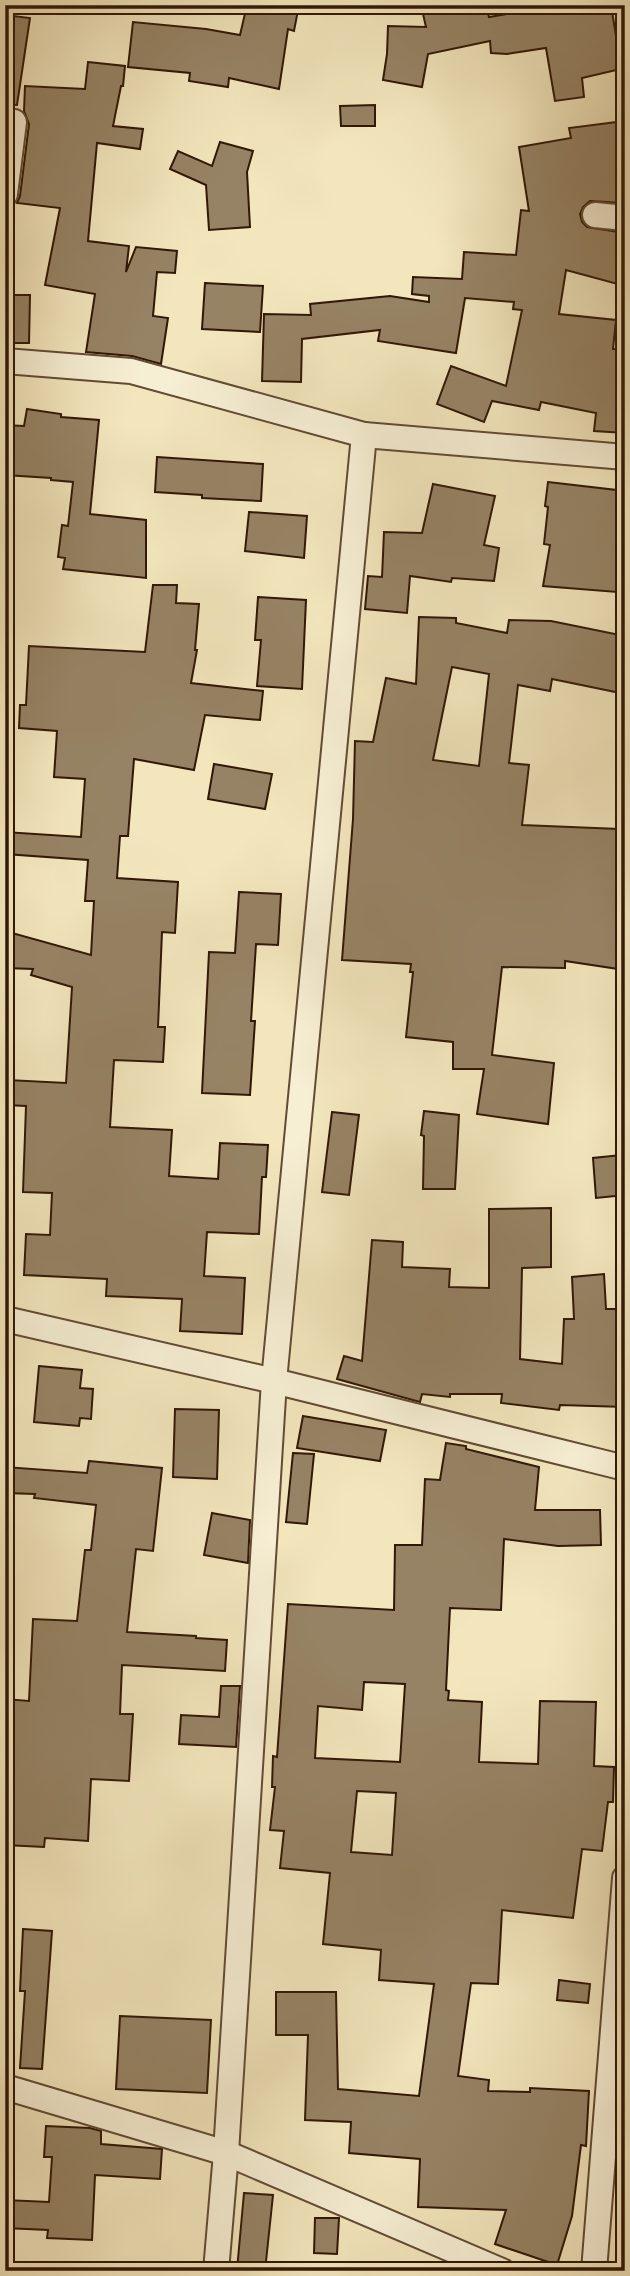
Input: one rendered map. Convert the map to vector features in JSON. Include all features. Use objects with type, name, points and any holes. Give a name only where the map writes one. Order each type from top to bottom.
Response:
[{"type":"street","points":[[5,194],[13,121]]},
{"type":"street","points":[[595,215],[625,218]]},
{"type":"street","points":[[5,361],[131,371],[364,435],[625,457]]},
{"type":"street","points":[[216,2271],[226,2153],[274,1381],[364,435]]},
{"type":"street","points":[[5,1319],[274,1381],[625,1468]]},
{"type":"street","points":[[594,2271],[625,1878]]},
{"type":"street","points":[[5,2087],[226,2153],[502,2271]]},
{"type":"building","points":[[247,5],[299,5],[294,31],[288,29],[279,89],[229,78],[228,87],[189,81],[190,73],[128,67],[133,22],[240,35]]},
{"type":"building","points":[[421,5],[486,5],[489,17],[559,5],[611,5],[618,48],[625,46],[625,68],[582,78],[584,97],[555,101],[546,48],[507,54],[491,53],[490,41],[428,54],[422,87],[383,80],[388,26],[426,27]]},
{"type":"building","points":[[5,15],[30,18],[17,105],[5,104]]},
{"type":"building","points":[[88,62],[125,66],[113,126],[143,129],[140,149],[97,143],[88,241],[129,246],[126,272],[136,247],[177,251],[175,273],[157,272],[153,316],[168,318],[161,364],[132,356],[86,352],[95,294],[45,285],[60,208],[17,203],[29,124],[24,111],[25,86],[85,89]]},
{"type":"building","points":[[375,105],[375,126],[341,126],[340,106]]},
{"type":"building","points":[[625,121],[625,203],[590,201],[580,214],[587,227],[625,233],[625,286],[566,270],[559,314],[616,320],[613,349],[625,349],[625,433],[594,431],[596,413],[541,402],[539,410],[492,401],[484,422],[437,404],[451,366],[506,386],[522,310],[513,309],[514,302],[465,298],[456,353],[378,341],[380,330],[302,339],[301,382],[262,381],[264,314],[311,315],[310,304],[390,296],[429,302],[429,296],[412,294],[413,277],[462,279],[464,252],[516,255],[521,210],[529,211],[519,147],[571,138],[569,128]]},
{"type":"building","points":[[220,142],[253,151],[247,172],[250,227],[209,230],[206,185],[170,169],[178,151],[212,166]]},
{"type":"building","points":[[205,283],[263,286],[260,332],[202,329]]},
{"type":"building","points":[[5,295],[30,295],[29,343],[5,343]]},
{"type":"building","points":[[27,409],[61,414],[61,417],[99,420],[90,514],[146,520],[146,578],[63,569],[65,558],[58,557],[62,525],[68,526],[73,482],[5,475],[5,425],[24,426]]},
{"type":"building","points":[[157,457],[263,464],[261,501],[155,492]]},
{"type":"building","points":[[548,482],[625,491],[617,592],[543,586],[550,545],[544,544]]},
{"type":"building","points":[[433,484],[495,496],[484,545],[499,548],[494,581],[452,578],[451,582],[410,576],[407,613],[365,609],[368,576],[382,577],[384,532],[422,533]]},
{"type":"building","points":[[249,512],[307,516],[304,558],[245,551]]},
{"type":"building","points":[[153,585],[177,585],[176,603],[199,604],[197,650],[191,683],[263,691],[260,720],[205,715],[194,770],[134,759],[128,836],[120,836],[117,878],[178,882],[175,933],[162,932],[158,1027],[165,1027],[163,1062],[114,1060],[110,1127],[172,1130],[169,1176],[218,1179],[220,1143],[268,1145],[266,1177],[262,1177],[259,1234],[207,1232],[204,1276],[245,1278],[242,1334],[180,1331],[182,1299],[106,1296],[107,1279],[24,1275],[26,1234],[50,1235],[52,1193],[23,1192],[26,1106],[6,1105],[8,1080],[66,1083],[72,987],[31,975],[33,969],[5,968],[5,931],[91,955],[94,901],[85,901],[88,860],[5,854],[5,832],[81,837],[85,779],[54,777],[57,731],[19,728],[20,705],[26,705],[29,646],[145,652]]},
{"type":"building","points":[[258,597],[306,600],[302,689],[257,686],[261,640],[255,640]]},
{"type":"building","points":[[419,617],[456,618],[456,623],[507,633],[509,620],[551,621],[625,636],[625,694],[552,679],[550,691],[518,685],[509,763],[529,765],[522,825],[619,829],[617,877],[625,877],[625,970],[565,961],[565,968],[502,967],[492,1055],[554,1063],[548,1124],[477,1114],[484,1069],[453,1069],[453,1042],[406,1037],[413,972],[410,972],[411,964],[342,960],[353,819],[355,741],[373,742],[386,678],[416,684]],"holes":[[[452,667],[489,674],[479,766],[433,760]]]},
{"type":"building","points":[[214,764],[272,774],[265,809],[208,799]]},
{"type":"building","points":[[239,892],[281,894],[278,945],[256,944],[250,1095],[202,1093],[209,952],[235,953]]},
{"type":"building","points":[[424,1111],[459,1115],[455,1189],[423,1189],[424,1136],[421,1135]]},
{"type":"building","points":[[332,1112],[359,1115],[349,1195],[322,1192]]},
{"type":"building","points":[[621,1155],[625,1195],[596,1198],[593,1158]]},
{"type":"building","points":[[551,1208],[551,1267],[522,1268],[520,1359],[562,1364],[564,1319],[574,1319],[572,1277],[604,1274],[606,1309],[625,1309],[625,1407],[560,1405],[559,1410],[501,1403],[502,1394],[450,1394],[450,1397],[422,1394],[420,1402],[337,1379],[344,1356],[362,1361],[372,1240],[403,1242],[402,1267],[450,1269],[449,1287],[489,1288],[489,1209]]},
{"type":"building","points":[[39,1366],[82,1370],[80,1388],[93,1389],[91,1419],[80,1418],[79,1426],[34,1422]]},
{"type":"building","points":[[175,1409],[219,1410],[217,1479],[173,1477]]},
{"type":"building","points":[[303,1416],[386,1430],[380,1461],[297,1448]]},
{"type":"building","points":[[446,1443],[466,1446],[466,1449],[539,1467],[535,1510],[600,1510],[601,1545],[558,1546],[504,1539],[501,1610],[450,1608],[446,1690],[449,1691],[448,1700],[482,1702],[479,1762],[538,1764],[540,1701],[596,1702],[594,1766],[614,1767],[613,1802],[608,1802],[602,1851],[582,1849],[573,1918],[502,1910],[498,1984],[471,1983],[458,2076],[489,2080],[488,2091],[530,2092],[530,2088],[589,2091],[586,2146],[581,2145],[572,2216],[557,2265],[495,2244],[506,2210],[418,2207],[420,2159],[349,2153],[351,2122],[305,2120],[308,2035],[276,2035],[276,1992],[336,1992],[338,2089],[419,2096],[434,1984],[379,1980],[381,1950],[323,1944],[330,1873],[280,1868],[284,1831],[270,1830],[275,1787],[272,1787],[273,1756],[277,1757],[288,1604],[394,1610],[395,1545],[422,1545],[425,1479],[440,1480]],"holes":[[[364,1682],[405,1684],[400,1762],[315,1758],[318,1706],[362,1710]],[[357,1791],[396,1793],[392,1855],[351,1852]]]},
{"type":"building","points":[[293,1453],[314,1454],[307,1524],[286,1522]]},
{"type":"building","points":[[89,1461],[162,1468],[153,1551],[136,1549],[127,1632],[227,1640],[225,1671],[122,1665],[120,1714],[133,1714],[129,1781],[91,1779],[88,1841],[45,1838],[44,1847],[5,1845],[5,1699],[29,1701],[33,1619],[77,1621],[85,1550],[91,1550],[96,1505],[34,1498],[35,1494],[5,1493],[5,1467],[87,1473]]},
{"type":"building","points":[[212,1513],[250,1520],[248,1563],[204,1555]]},
{"type":"building","points":[[221,1686],[240,1686],[236,1747],[179,1744],[181,1715],[219,1717]]},
{"type":"building","points":[[23,1929],[52,1931],[42,2069],[20,2068],[25,1991],[20,1991]]},
{"type":"building","points":[[559,1980],[590,1984],[588,2003],[557,2000]]},
{"type":"building","points":[[120,2016],[211,2020],[207,2093],[116,2089]]},
{"type":"building","points":[[46,2126],[101,2131],[101,2144],[162,2149],[160,2179],[95,2175],[92,2240],[47,2238],[48,2230],[5,2228],[5,2200],[49,2202],[52,2157],[44,2157]]},
{"type":"building","points":[[244,2193],[273,2195],[265,2271],[237,2270]]},
{"type":"building","points":[[315,2218],[339,2218],[337,2254],[314,2253]]}]
